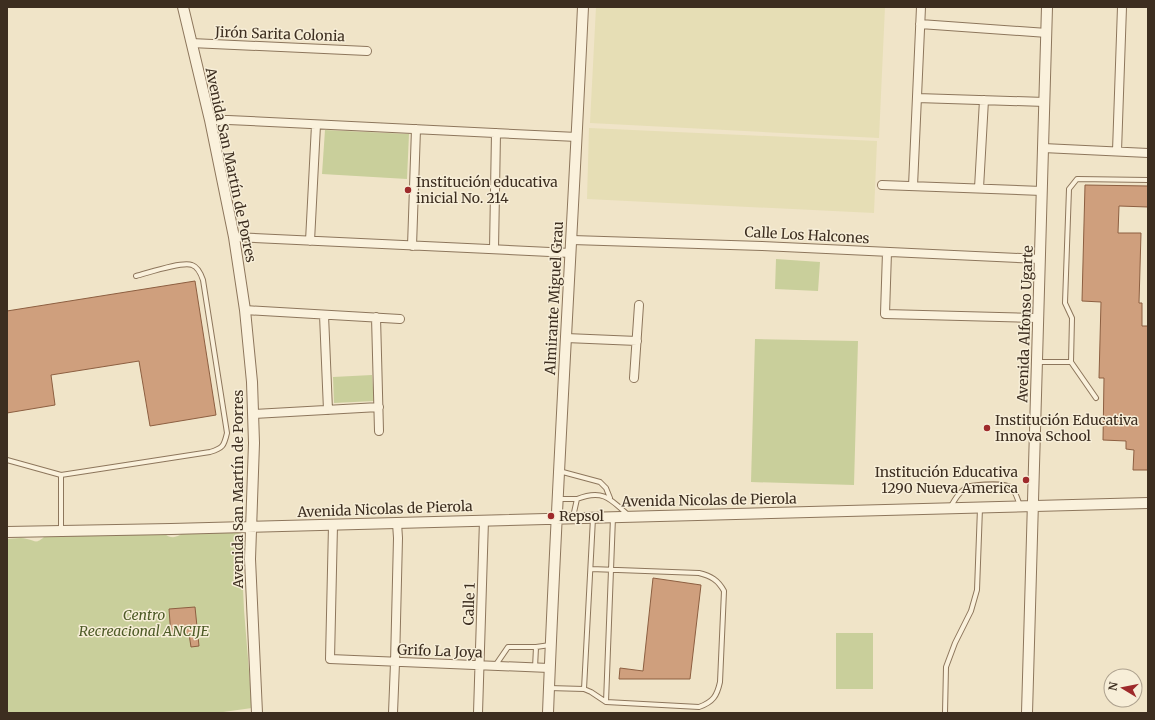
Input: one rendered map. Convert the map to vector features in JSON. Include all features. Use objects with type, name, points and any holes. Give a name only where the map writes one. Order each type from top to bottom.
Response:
[{"type":"street","name":"Avenida San Martín de Porres","points":[[183,7],[210,120],[234,237],[245,310],[252,382],[254,443],[250,559],[257,713]]},
{"type":"street","name":"Almirante Miguel Grau","points":[[548,713],[558,471],[584,7]]},
{"type":"street","points":[[913,186],[921,7]]},
{"type":"street","name":"Avenida Alfonso Ugarte","points":[[1027,713],[1047,7]]},
{"type":"street","points":[[1117,151],[1122,7]]},
{"type":"street","points":[[920,24],[1047,33]]},
{"type":"street","name":"Jirón Sarita Colonia","points":[[191,43],[367,50]]},
{"type":"street","points":[[917,98],[1045,102]]},
{"type":"street","points":[[979,188],[984,100]]},
{"type":"street","points":[[210,120],[577,137]]},
{"type":"street","points":[[310,241],[316,125]]},
{"type":"street","points":[[412,246],[416,129]]},
{"type":"street","points":[[494,250],[496,133]]},
{"type":"street","points":[[1043,148],[1148,153]]},
{"type":"street","points":[[882,185],[1042,191]]},
{"type":"street","points":[[234,237],[571,253]]},
{"type":"street","name":"Calle Los Halcones","points":[[572,240],[754,246],[1040,259]]},
{"type":"street","points":[[887,252],[884,314],[1038,318]]},
{"type":"street","points":[[634,378],[639,305]]},
{"type":"street","points":[[245,310],[400,319]]},
{"type":"street","points":[[324,315],[328,410]]},
{"type":"street","points":[[376,317],[379,431]]},
{"type":"street","points":[[566,338],[637,341]]},
{"type":"street","points":[[253,414],[379,407]]},
{"type":"street","name":"Avenida Nicolas de Pierola","points":[[7,532],[333,525],[1148,503]]},
{"type":"street","name":"Calle 1","points":[[478,713],[484,520]]},
{"type":"street","points":[[393,713],[396,662],[397,523]]},
{"type":"street","name":"Grifo La Joya","points":[[333,525],[330,659],[549,668]]},
{"type":"lane","points":[[1096,398],[1071,362],[1072,318],[1065,303],[1069,189],[1077,179],[1148,180]]},
{"type":"lane","points":[[7,460],[61,475],[210,452],[220,449],[225,442],[227,433],[203,280],[199,270],[192,265],[183,264],[136,276]]},
{"type":"lane","points":[[1037,362],[1071,362]]},
{"type":"lane","points":[[558,471],[600,482],[606,488],[610,498]]},
{"type":"lane","points":[[61,475],[62,531]]},
{"type":"lane","points":[[950,508],[958,494],[965,488],[984,485],[1005,485],[1012,488],[1020,506]]},
{"type":"lane","points":[[557,500],[577,499],[589,495],[600,495],[610,498],[630,516]]},
{"type":"lane","points":[[573,518],[577,499]]},
{"type":"lane","points":[[945,713],[946,667],[955,643],[971,611],[977,590],[980,507]]},
{"type":"lane","points":[[606,702],[613,517]]},
{"type":"lane","points":[[584,689],[591,569],[592,518]]},
{"type":"lane","points":[[549,688],[584,689],[606,702],[699,707],[708,704],[714,698],[718,690],[720,682],[724,591],[720,583],[714,578],[699,573],[591,569]]},
{"type":"lane","points":[[494,666],[508,647],[536,647],[550,645]]},
{"type":"lane","points":[[535,668],[536,647]]},
{"type":"shaded area","points":[[596,7],[885,7],[879,138],[590,123]]},
{"type":"shaded area","points":[[589,128],[877,141],[874,213],[587,199]]},
{"type":"green space","points":[[325,130],[409,134],[407,179],[322,174]]},
{"type":"green space","points":[[776,259],[820,262],[818,291],[775,289]]},
{"type":"green space","points":[[755,339],[858,341],[854,485],[751,482]]},
{"type":"green space","points":[[372,375],[374,401],[334,403],[333,377]]},
{"type":"green space","name":"Centro Recreacional ANCIJE","points":[[241,532],[238,534],[238,546],[241,546],[244,610],[252,708],[216,713],[7,713],[7,539],[25,538],[39,541],[44,537],[163,533],[173,537],[183,533]]},
{"type":"green space","points":[[836,633],[873,633],[873,689],[836,689]]},
{"type":"building","points":[[1085,185],[1148,186],[1148,207],[1119,206],[1118,233],[1141,233],[1139,303],[1142,303],[1142,326],[1148,326],[1148,470],[1133,470],[1134,450],[1126,449],[1126,441],[1103,440],[1104,378],[1099,378],[1101,302],[1082,301]]},
{"type":"building","points":[[195,281],[216,415],[150,426],[139,361],[51,375],[55,405],[7,413],[7,311]]},
{"type":"building","points":[[653,578],[701,585],[690,679],[619,679],[620,668],[643,671]]},
{"type":"building","points":[[195,607],[199,646],[191,647],[189,634],[171,636],[169,609]]},
{"type":"place","name":"Institución educativa inicial No. 214","points":[[408,190]]},
{"type":"place","name":"Institución Educativa Innova School","points":[[987,428]]},
{"type":"place","name":"Institución Educativa 1290 Nueva America","points":[[1026,480]]},
{"type":"place","name":"Repsol","points":[[551,516]]}]
